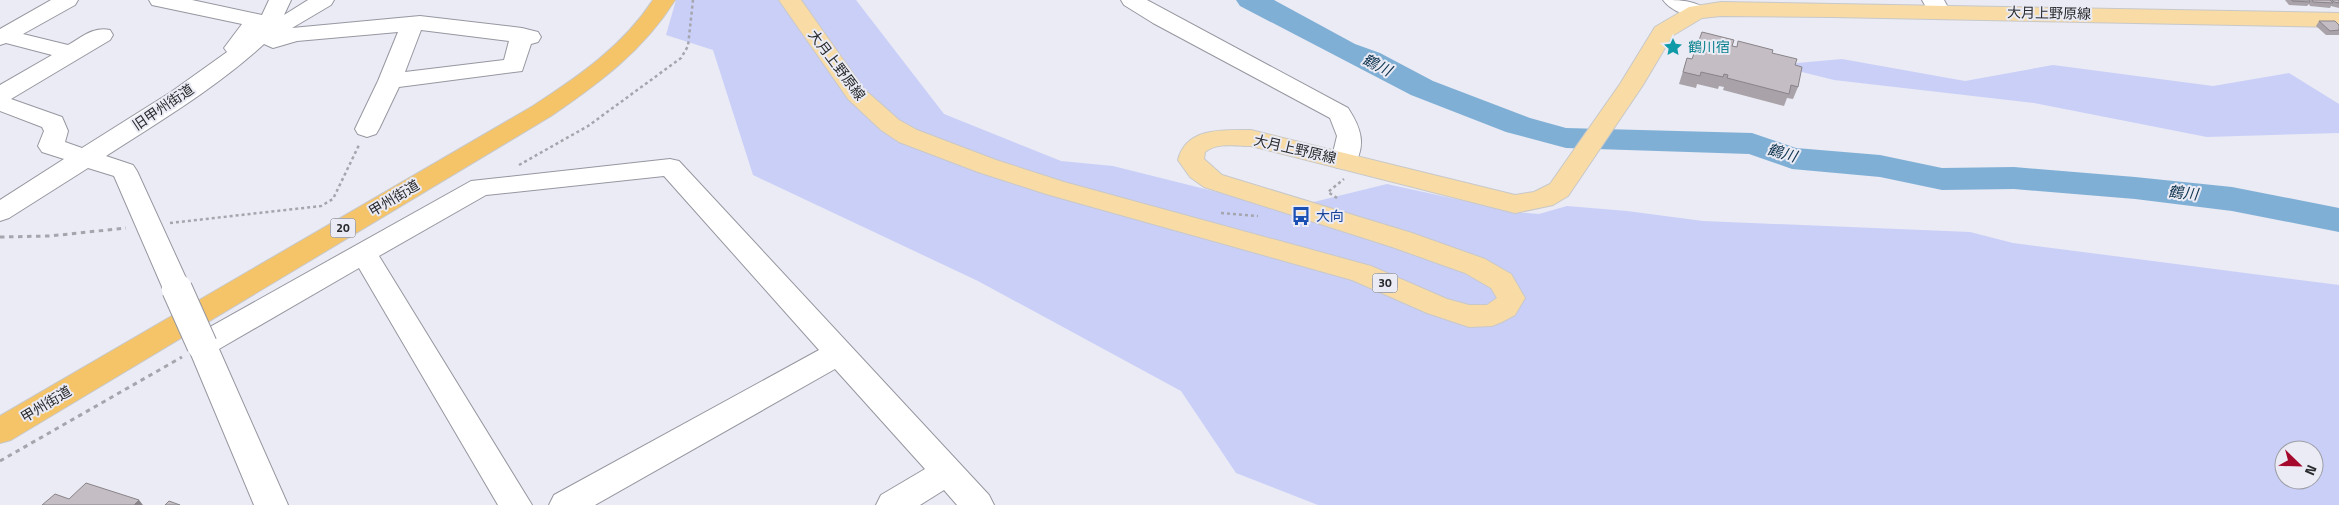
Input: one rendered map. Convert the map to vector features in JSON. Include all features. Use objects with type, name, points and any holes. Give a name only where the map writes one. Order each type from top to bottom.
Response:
[{"type":"highway","name":"甲州街道","points":[[0,431],[542,111],[616,58],[638,37],[664,0]]},
{"type":"main road","name":"大月上野原線","points":[[790,0],[856,94],[890,125],[908,136],[987,166],[1055,188],[1361,273],[1437,306],[1469,316],[1492,315],[1505,308],[1511,298],[1500,281],[1475,266],[1402,240],[1213,181],[1199,171],[1191,160],[1194,148],[1203,141],[1226,137],[1251,138],[1515,204],[1535,202],[1549,197],[1559,190],[1631,85],[1663,32],[1677,22],[1697,12],[1721,9],[1936,6],[2339,20]]},
{"type":"street","points":[[2,37],[67,0]]},
{"type":"street","points":[[160,0],[255,20],[251,29],[236,48],[261,34],[270,21],[280,0]]},
{"type":"street","name":"旧甲州街道","points":[[0,212],[180,97],[238,55],[261,34],[297,18],[323,0]]},
{"type":"street","points":[[1132,0],[1161,18],[1339,113],[1348,127],[1353,163]]},
{"type":"street","points":[[1674,0],[1697,12]]},
{"type":"street","points":[[367,129],[390,81],[412,24]]},
{"type":"street","points":[[238,55],[245,56],[272,42],[295,34],[412,24],[526,36],[514,66],[390,81]]},
{"type":"street","points":[[0,96],[102,35]]},
{"type":"street","points":[[2,37],[72,53]]},
{"type":"street","points":[[0,104],[53,122],[56,131],[50,146],[124,171],[271,505]]},
{"type":"street","points":[[202,345],[480,187],[670,168],[977,505]]},
{"type":"street","points":[[364,254],[515,505]]},
{"type":"street","points":[[566,505],[840,353]]},
{"type":"street","points":[[893,505],[947,472]]},
{"type":"path","points":[[513,168],[588,126],[681,58],[688,46],[693,0]]},
{"type":"path","points":[[0,237],[50,236],[321,206],[333,199],[367,129]]},
{"type":"path","points":[[1337,202],[1339,199],[1328,192],[1353,163]]},
{"type":"path","points":[[0,462],[202,345]]},
{"type":"shaded area","points":[[676,0],[856,0],[944,114],[1061,161],[1113,166],[1285,209],[1387,184],[1515,212],[1539,214],[1567,206],[1627,211],[1703,221],[1970,232],[2013,243],[2339,285],[2339,505],[1318,505],[1236,473],[1181,391],[978,281],[753,175],[713,50],[666,35]]},
{"type":"shaded area","points":[[1842,59],[1965,81],[2053,65],[2213,86],[2289,73],[2339,104],[2339,133],[2207,137],[2034,103],[1834,80],[1774,65]]},
{"type":"building","points":[[2309,0],[2310,2],[2292,1]]},
{"type":"building","points":[[2312,0],[2330,0],[2333,3],[2313,2]]},
{"type":"building","points":[[2319,21],[2335,21],[2339,25],[2339,30],[2330,31]]},
{"type":"building","points":[[1702,32],[1734,40],[1732,46],[1737,47],[1738,41],[1773,50],[1772,53],[1797,59],[1795,65],[1802,67],[1798,87],[1791,85],[1789,94],[1727,78],[1728,75],[1724,74],[1723,77],[1701,72],[1700,76],[1683,72],[1687,58],[1692,59]]},
{"type":"building","points":[[86,483],[139,500],[134,505],[42,505],[55,494],[69,499]]},
{"type":"building","points":[[169,501],[180,505],[165,505]]},
{"type":"waterway","name":"鶴川","points":[[1250,0],[1285,16],[1344,50],[1369,60],[1422,88],[1518,125],[1566,138],[1752,144],[1792,158],[1880,166],[1942,179],[2014,178],[2135,188],[2232,199],[2339,220]]},
{"type":"place","name":"鶴川宿","points":[[1673,47]]},
{"type":"place","name":"大向","points":[[1301,216]]}]
